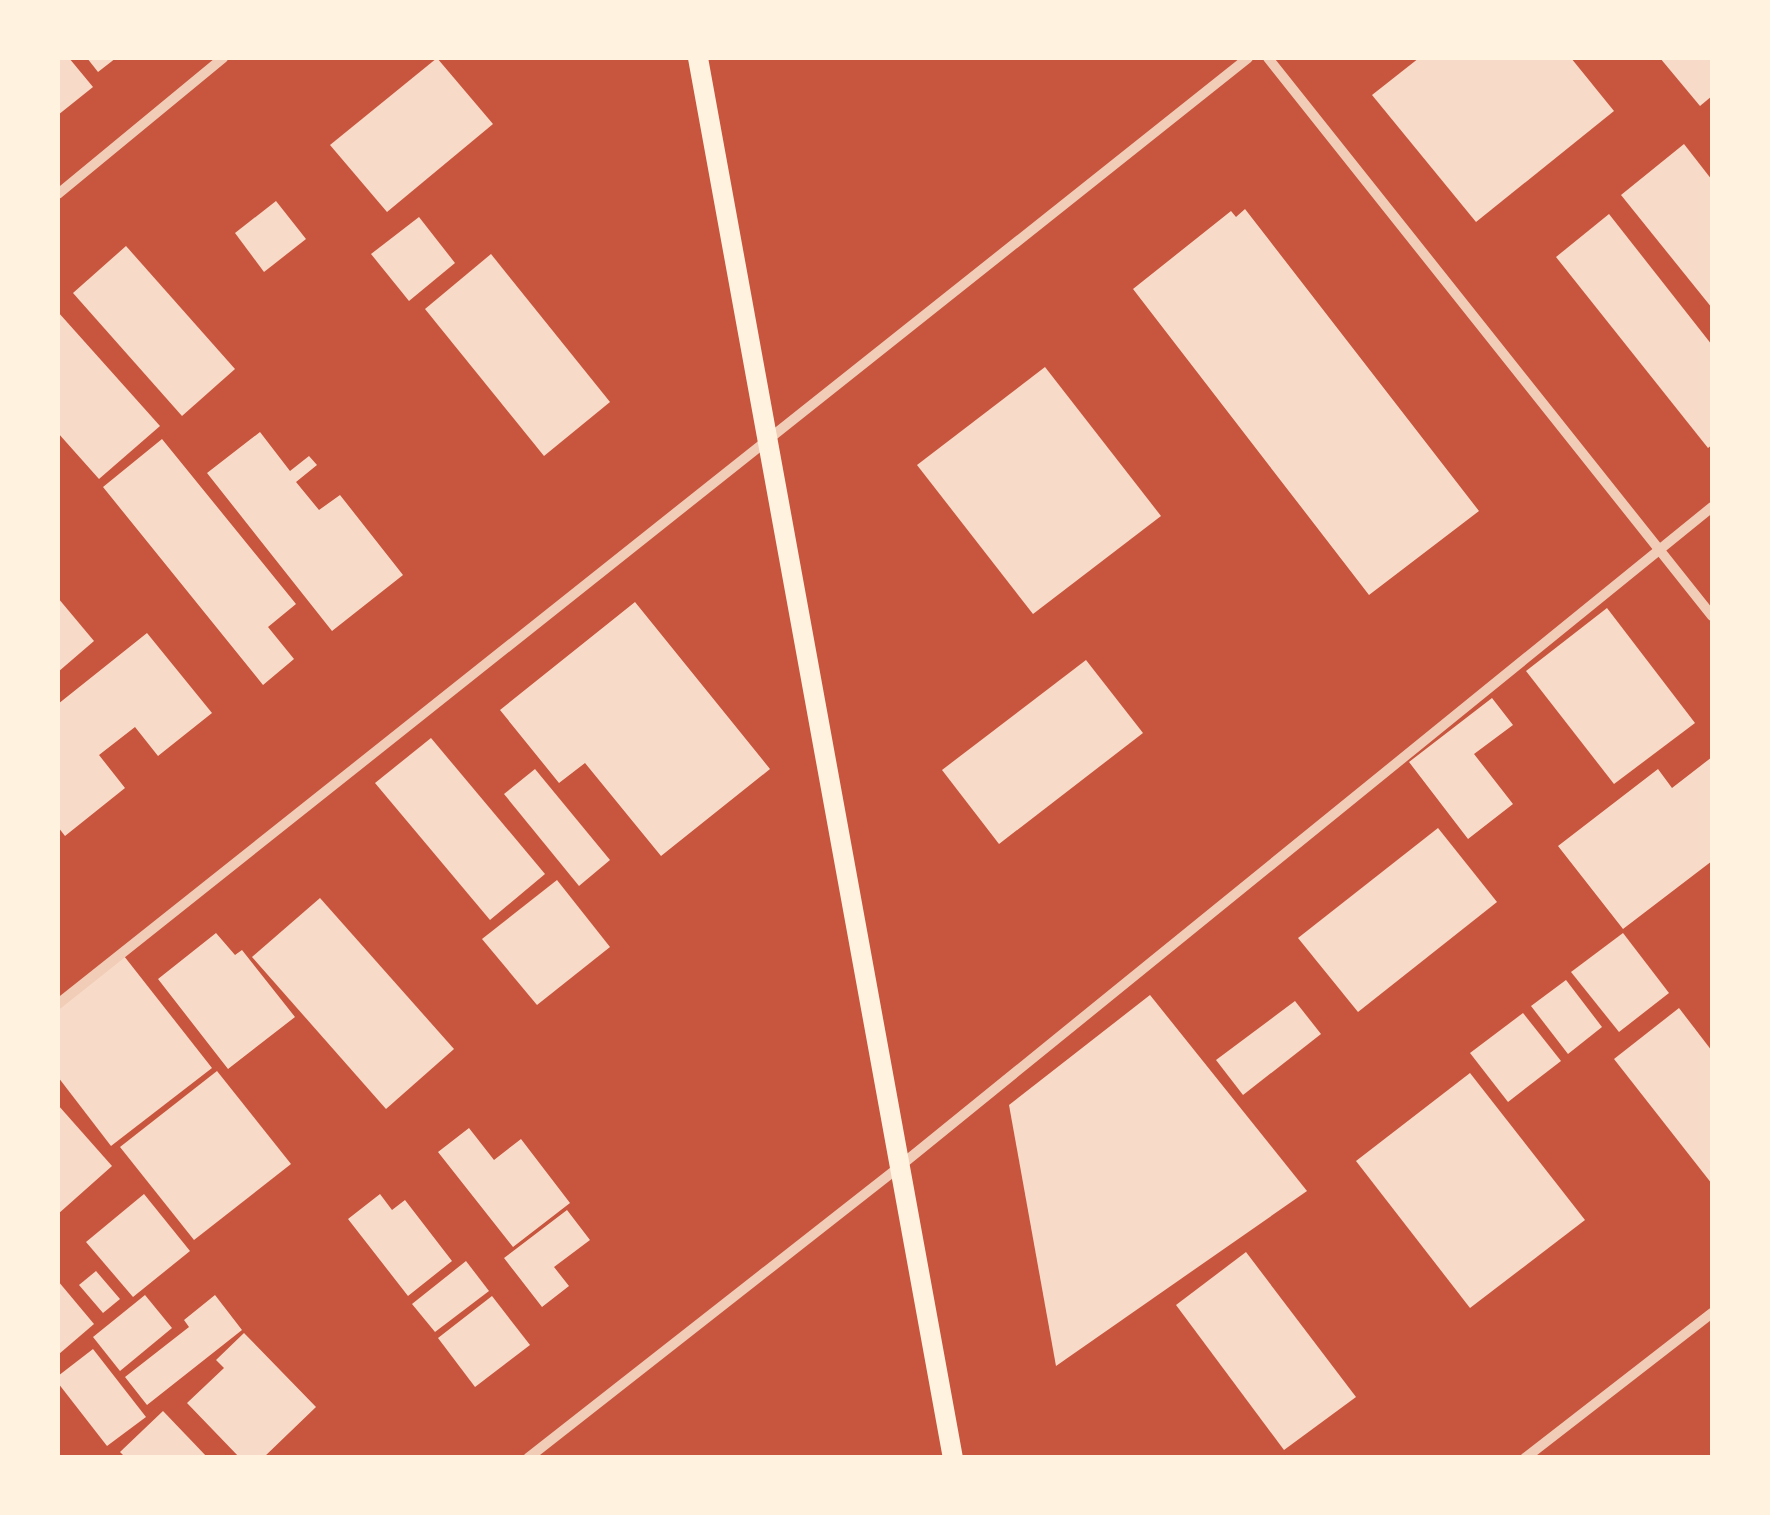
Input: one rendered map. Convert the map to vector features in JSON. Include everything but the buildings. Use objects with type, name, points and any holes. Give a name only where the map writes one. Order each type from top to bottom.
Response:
[{"type":"main road","points":[[698,58],[953,1458]]},
{"type":"street","points":[[58,194],[223,58]]},
{"type":"street","points":[[58,1004],[1248,58]]},
{"type":"street","points":[[1268,58],[1656,551],[1712,616]]},
{"type":"street","points":[[528,1458],[900,1166],[1712,507]]},
{"type":"street","points":[[1525,1458],[1712,1313]]}]
